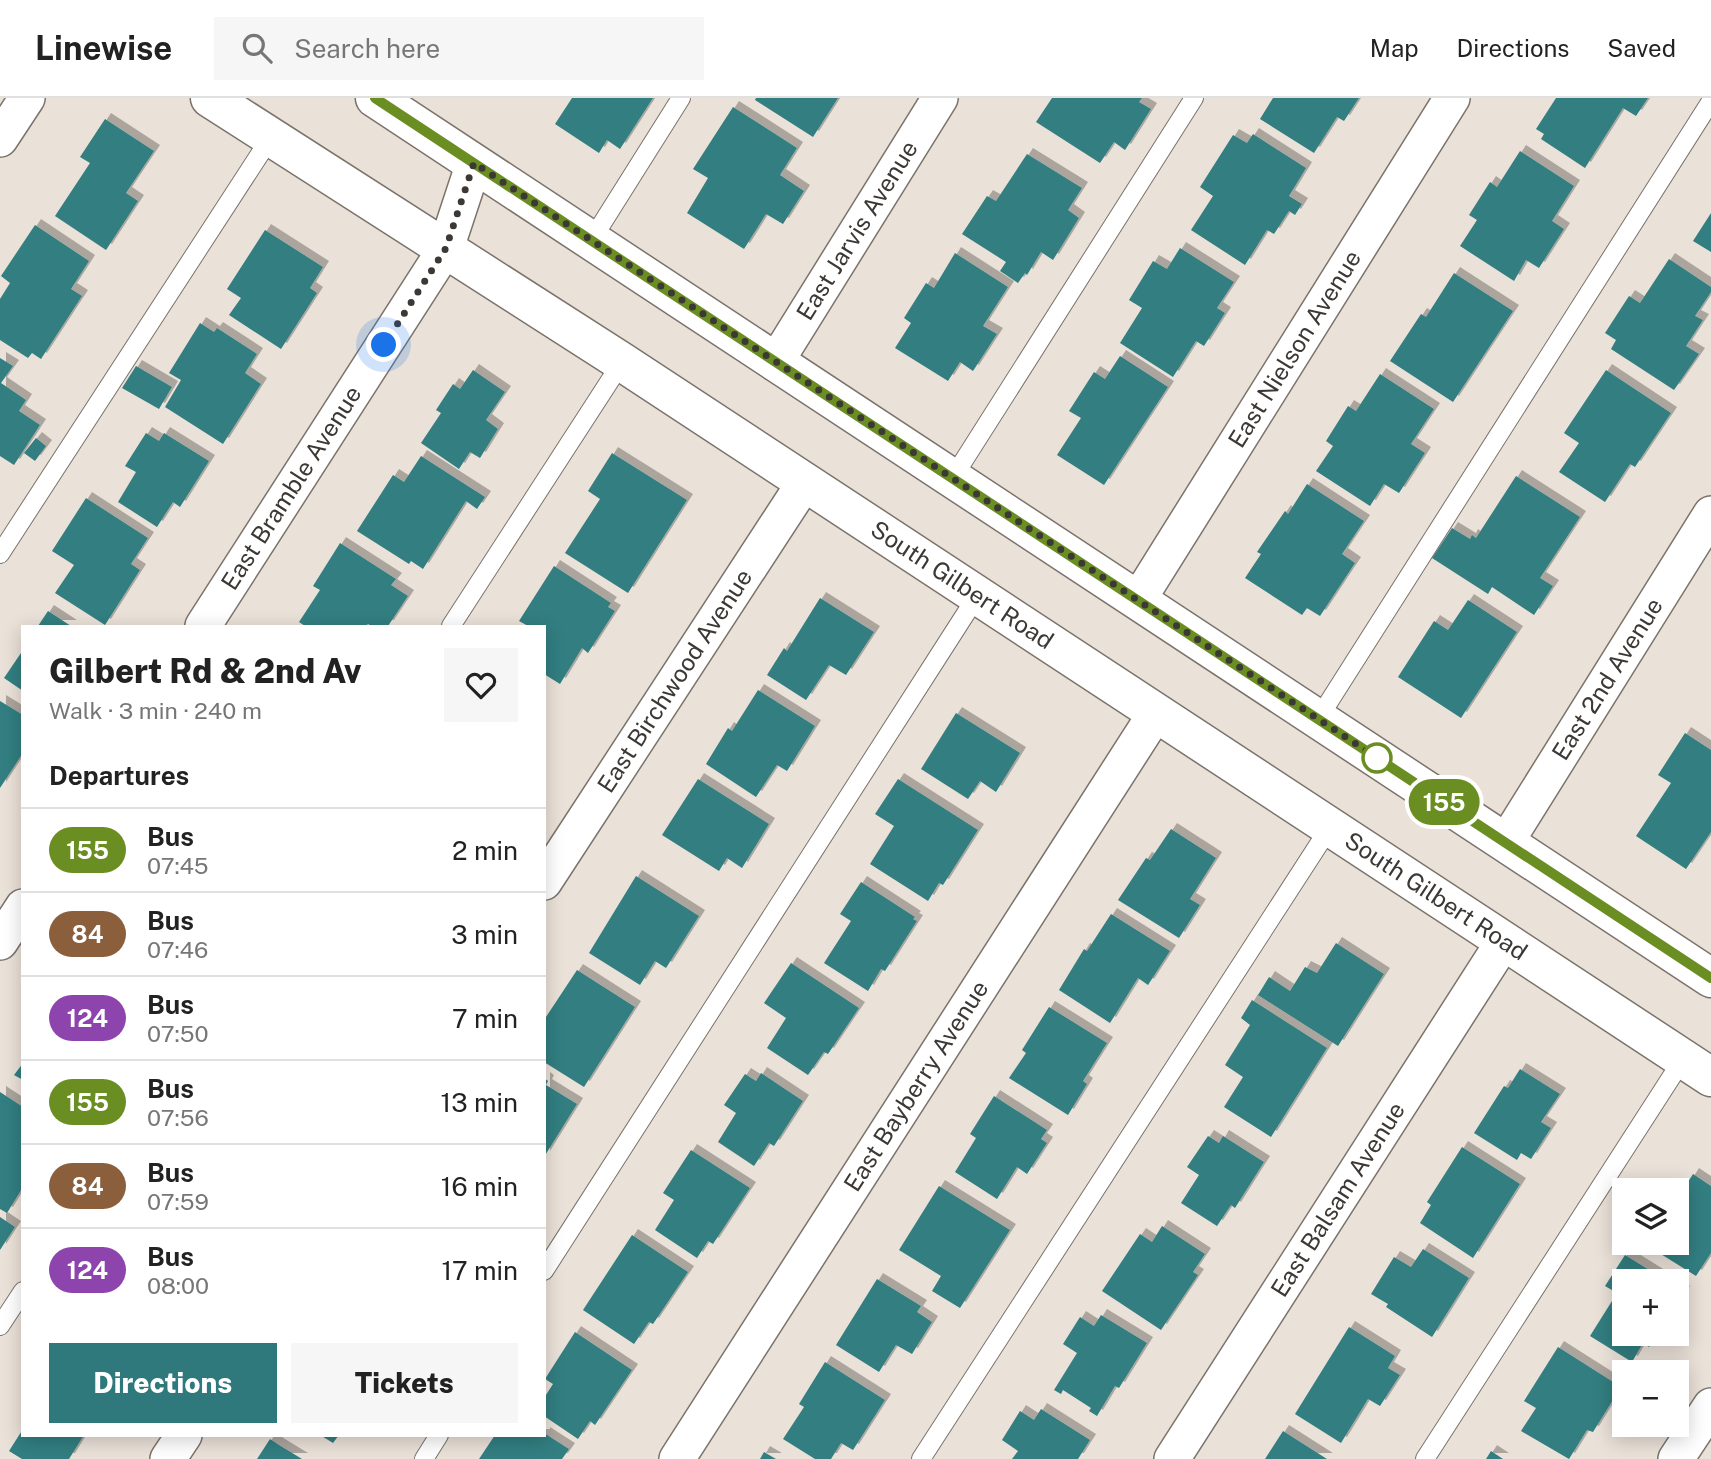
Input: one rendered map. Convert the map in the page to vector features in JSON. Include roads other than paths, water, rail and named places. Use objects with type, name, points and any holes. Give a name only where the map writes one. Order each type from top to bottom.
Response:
[{"type":"main road","name":"South Gilbert Road","points":[[210,98],[622,362],[1697,1068]]},
{"type":"main road","points":[[375,98],[1318,719],[1704,968]]},
{"type":"street","points":[[0,139],[27,98]]},
{"type":"street","name":"East Jarvis Avenue","points":[[775,363],[940,98]]},
{"type":"street","name":"East Nielson Avenue","points":[[1138,600],[1452,98]]},
{"type":"street","name":"East Bramble Avenue","points":[[205,625],[446,248],[474,163]]},
{"type":"street","name":"East Birchwood Avenue","points":[[546,879],[805,482]]},
{"type":"street","name":"East 2nd Avenue","points":[[1506,842],[1711,514]]},
{"type":"street","name":"East Bayberry Avenue","points":[[677,1459],[1156,713]]},
{"type":"street","points":[[0,942],[21,910]]},
{"type":"street","name":"East Balsam Avenue","points":[[1172,1459],[1504,941]]},
{"type":"street","points":[[1676,1459],[1711,1406]]},
{"type":"street","points":[[168,1459],[183,1437]]},
{"type":"lane","points":[[591,241],[681,98]]},
{"type":"lane","points":[[953,478],[1194,98]]},
{"type":"lane","points":[[1318,719],[1711,101]]},
{"type":"lane","points":[[0,554],[271,137]]},
{"type":"lane","points":[[452,625],[622,362]]},
{"type":"lane","points":[[546,1269],[977,596]]},
{"type":"lane","points":[[921,1459],[1330,827]]},
{"type":"lane","points":[[1425,1459],[1697,1068]]},
{"type":"lane","points":[[0,1326],[21,1294]]},
{"type":"lane","points":[[424,1459],[438,1437]]}]
